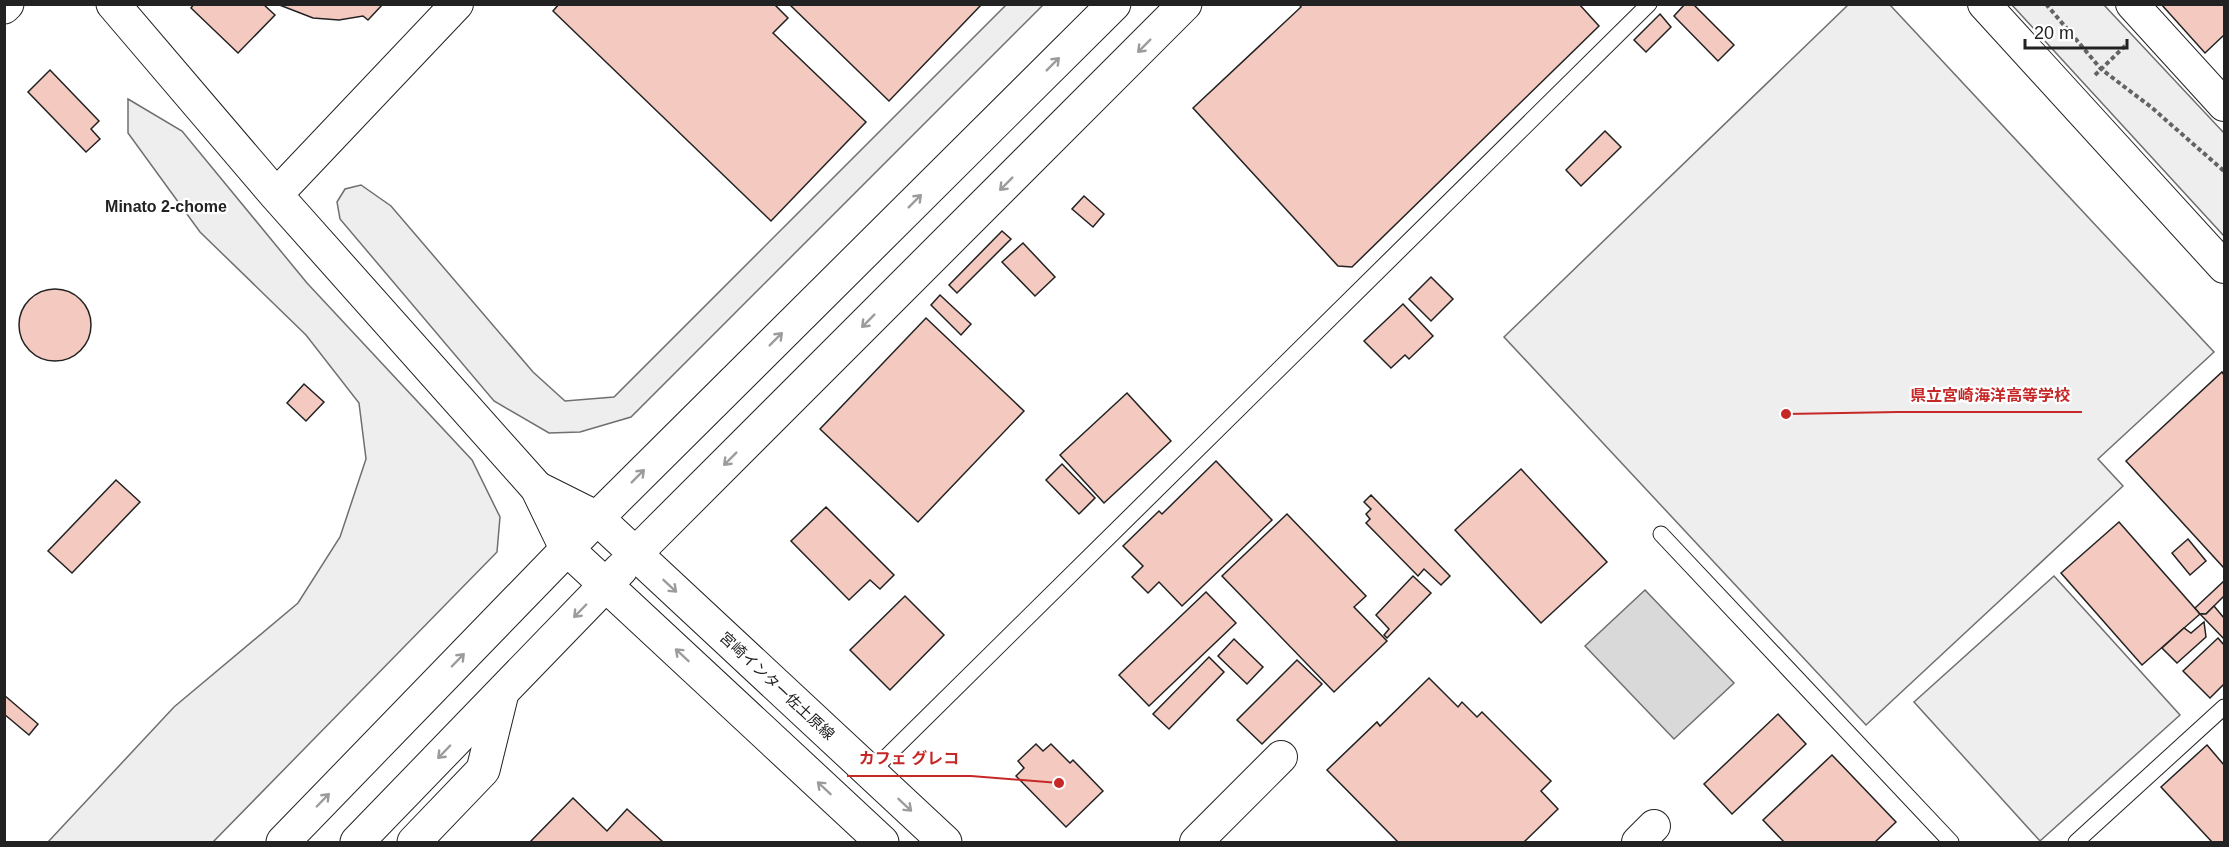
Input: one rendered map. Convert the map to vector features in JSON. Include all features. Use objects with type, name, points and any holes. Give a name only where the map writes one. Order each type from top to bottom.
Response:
[{"type":"street","points":[[113,4],[276,195],[537,488],[566,548],[882,843]]},
{"type":"street","points":[[276,195],[458,4]]},
{"type":"street","points":[[283,843],[566,548],[1114,4]]},
{"type":"street","points":[[357,843],[635,554],[1185,4]]},
{"type":"street","points":[[1984,4],[2224,267]]},
{"type":"street","points":[[2140,13],[2224,105]]},
{"type":"street","name":"宮崎インター佐土原線","points":[[537,488],[597,518],[945,843]]},
{"type":"street","points":[[414,843],[483,770],[502,692]]},
{"type":"street","points":[[1196,843],[1281,757]]},
{"type":"lane","points":[[870,773],[1650,4]]},
{"type":"lane","points":[[1661,534],[1951,843]]},
{"type":"lane","points":[[2076,843],[2224,707]]},
{"type":"path","points":[[2046,4],[2101,69],[2151,107],[2224,171]]},
{"type":"path","points":[[2071,99],[2101,69],[2140,13]]},
{"type":"shaded area","points":[[1007,4],[1043,5],[631,417],[580,432],[549,433],[494,401],[340,219],[337,202],[345,189],[361,185],[391,206],[533,372],[565,401],[614,397]]},
{"type":"shaded area","points":[[1848,5],[1890,5],[2214,352],[2098,459],[2123,486],[1866,725],[1504,337]]},
{"type":"shaded area","points":[[2012,5],[2104,5],[2224,133],[2224,236]]},
{"type":"shaded area","points":[[128,99],[182,131],[307,283],[472,460],[500,517],[497,552],[213,842],[48,842],[174,707],[298,603],[340,537],[366,459],[359,403],[306,335],[200,232],[128,133]]},
{"type":"shaded area","points":[[2054,576],[2180,715],[2040,841],[1914,702]]},
{"type":"shaded area","points":[[1645,590],[1734,683],[1674,739],[1585,646]]},
{"type":"building","points":[[194,4],[263,4],[275,15],[238,53],[191,8]]},
{"type":"building","points":[[277,4],[383,4],[368,20],[363,16],[339,20],[313,18]]},
{"type":"building","points":[[559,4],[774,4],[788,18],[773,33],[866,122],[771,221],[553,11]]},
{"type":"building","points":[[789,4],[982,4],[889,101]]},
{"type":"building","points":[[1299,4],[1579,4],[1599,26],[1352,267],[1338,266],[1193,108],[1301,7]]},
{"type":"building","points":[[1685,4],[1693,4],[1734,45],[1718,61],[1674,16]]},
{"type":"building","points":[[2161,4],[2224,4],[2224,35],[2205,53]]},
{"type":"building","points":[[1660,14],[1671,27],[1646,52],[1634,40]]},
{"type":"building","points":[[50,70],[99,121],[91,129],[100,139],[86,152],[28,92]]},
{"type":"building","points":[[1605,131],[1621,147],[1581,186],[1566,170]]},
{"type":"building","points":[[1084,196],[1104,214],[1093,227],[1072,209]]},
{"type":"building","points":[[1002,231],[1011,239],[957,293],[949,285]]},
{"type":"building","points":[[1023,243],[1055,277],[1035,296],[1002,262]]},
{"type":"building","points":[[1431,277],[1453,299],[1431,321],[1409,299]]},
{"type":"building","points":[[55,289],[75,295],[85,305],[91,325],[85,345],[75,355],[55,361],[35,355],[25,345],[19,325],[25,305],[35,295]]},
{"type":"building","points":[[940,295],[971,324],[961,335],[931,305]]},
{"type":"building","points":[[1403,304],[1433,336],[1409,359],[1405,355],[1391,368],[1364,341]]},
{"type":"building","points":[[926,318],[1024,411],[918,522],[820,429]]},
{"type":"building","points":[[2222,372],[2224,375],[2224,568],[2126,461]]},
{"type":"building","points":[[304,384],[324,402],[306,421],[287,403]]},
{"type":"building","points":[[1127,393],[1171,441],[1104,503],[1060,455]]},
{"type":"building","points":[[1216,461],[1272,520],[1182,606],[1159,582],[1148,593],[1132,577],[1143,566],[1123,546],[1159,511],[1162,514]]},
{"type":"building","points":[[1062,464],[1095,498],[1079,514],[1046,480]]},
{"type":"building","points":[[1521,469],[1607,562],[1541,623],[1455,530]]},
{"type":"building","points":[[116,480],[140,502],[72,573],[48,551]]},
{"type":"building","points":[[1371,495],[1450,576],[1441,585],[1424,569],[1418,576],[1366,523],[1370,519],[1366,514],[1371,509],[1364,502]]},
{"type":"building","points":[[826,507],[894,575],[880,589],[870,580],[849,600],[791,541]]},
{"type":"building","points":[[1287,514],[1366,596],[1354,607],[1387,641],[1334,692],[1222,576]]},
{"type":"building","points":[[2119,522],[2200,614],[2142,665],[2061,573]]},
{"type":"building","points":[[2188,539],[2206,561],[2190,575],[2172,553]]},
{"type":"building","points":[[1413,576],[1431,593],[1387,638],[1384,635],[1389,629],[1376,615]]},
{"type":"building","points":[[2224,581],[2224,596],[2206,614],[2200,614],[2195,608]]},
{"type":"building","points":[[1206,592],[1236,623],[1149,706],[1119,675]]},
{"type":"building","points":[[905,596],[944,635],[890,690],[850,650]]},
{"type":"building","points":[[2214,606],[2224,618],[2224,639],[2200,614],[2206,614]]},
{"type":"building","points":[[2204,622],[2206,637],[2177,663],[2162,648],[2184,628],[2191,633]]},
{"type":"building","points":[[2218,638],[2224,645],[2224,684],[2210,698],[2183,671]]},
{"type":"building","points":[[1234,639],[1263,667],[1247,684],[1218,656]]},
{"type":"building","points":[[1209,657],[1224,672],[1169,729],[1153,714]]},
{"type":"building","points":[[1297,660],[1322,684],[1262,744],[1237,720]]},
{"type":"building","points":[[1429,678],[1458,707],[1462,702],[1477,717],[1482,712],[1551,781],[1541,791],[1558,809],[1524,842],[1398,842],[1327,770],[1377,722],[1380,726]]},
{"type":"building","points":[[4,695],[38,724],[29,735],[4,714]]},
{"type":"building","points":[[1778,714],[1806,744],[1732,814],[1704,784]]},
{"type":"building","points":[[1036,744],[1043,751],[1051,744],[1070,763],[1073,760],[1103,791],[1066,827],[1016,776],[1024,768],[1018,761]]},
{"type":"building","points":[[2207,745],[2224,765],[2224,842],[2212,842],[2161,787]]},
{"type":"building","points":[[1832,755],[1896,822],[1875,842],[1784,842],[1763,820]]},
{"type":"building","points":[[573,798],[607,831],[627,809],[663,842],[530,842]]},
{"type":"place","name":"県立宮崎海洋高等学校","points":[[1786,414]]},
{"type":"place","name":"カフェ グレコ","points":[[1059,783]]},
{"type":"district","name":"Minato 2-chome","points":[[166,206]]}]
